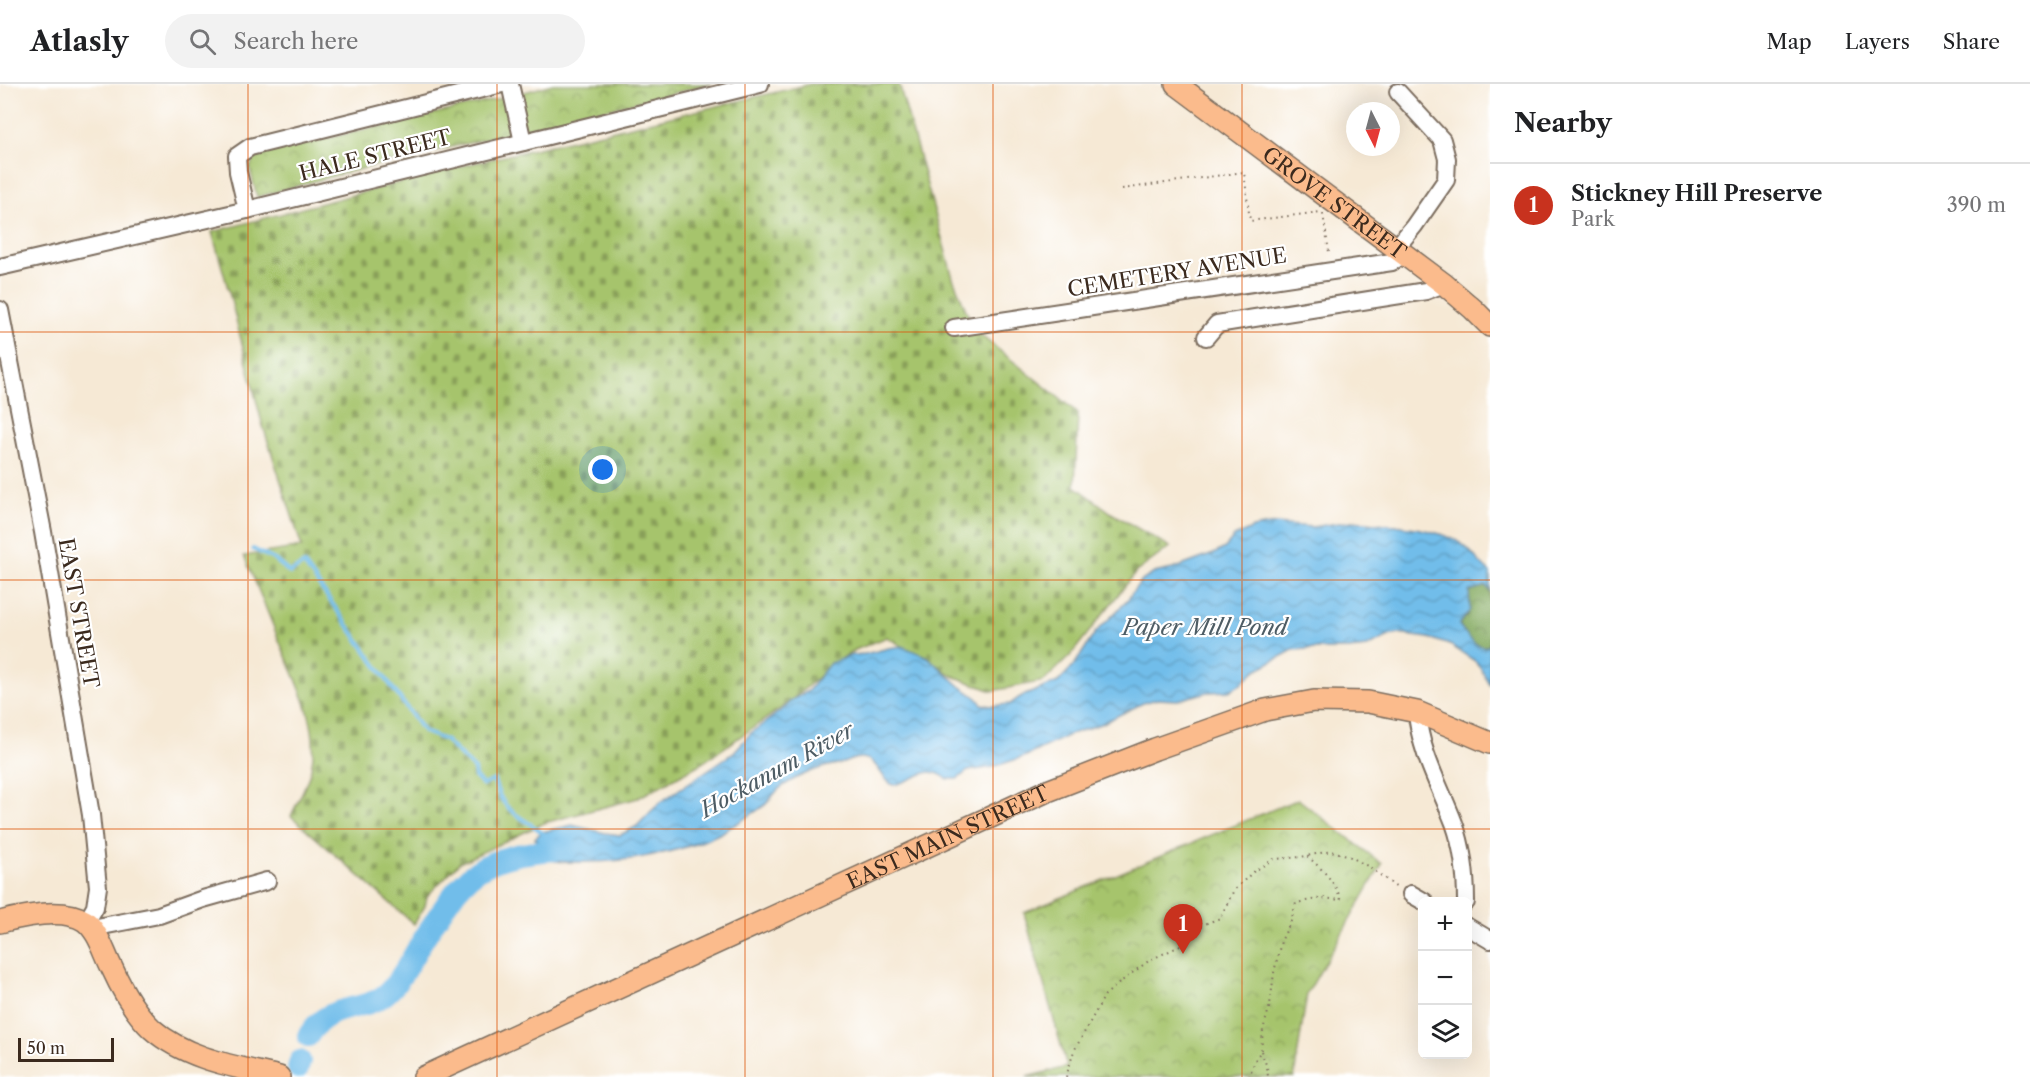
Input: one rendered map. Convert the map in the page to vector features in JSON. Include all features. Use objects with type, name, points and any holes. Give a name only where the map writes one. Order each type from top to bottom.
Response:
[{"type":"main road","name":"GROVE STREET","points":[[1176,84],[1486,316]]},
{"type":"main road","name":"EAST MAIN STREET","points":[[424,1077],[1009,807],[1073,780],[1257,713],[1300,702],[1356,700],[1397,706],[1417,712],[1490,743]]},
{"type":"main road","points":[[0,922],[21,917],[56,914],[70,916],[89,926],[126,996],[144,1020],[159,1034],[176,1045],[208,1058],[279,1077]]},
{"type":"street","points":[[247,210],[238,172],[237,156],[250,147],[502,84]]},
{"type":"street","points":[[510,84],[522,142]]},
{"type":"street","name":"HALE STREET","points":[[0,267],[247,210],[732,87],[760,84]]},
{"type":"street","points":[[1398,92],[1430,124],[1442,140],[1447,159],[1446,180],[1414,226],[1400,251]]},
{"type":"street","name":"CEMETERY AVENUE","points":[[954,328],[1392,262],[1400,251]]},
{"type":"street","points":[[1206,337],[1217,324],[1426,291],[1444,284]]},
{"type":"street","name":"EAST STREET","points":[[0,310],[43,532],[91,815],[98,887],[89,926]]},
{"type":"street","points":[[1417,712],[1422,748],[1453,821],[1461,847],[1466,897]]},
{"type":"street","points":[[89,926],[159,915],[202,899],[267,880]]},
{"type":"street","points":[[1472,930],[1490,940]]},
{"type":"path","points":[[1122,189],[1244,172],[1250,221],[1323,212],[1329,252]]},
{"type":"path","points":[[1066,1077],[1074,1051],[1105,995],[1150,960],[1182,945],[1205,924],[1220,918],[1234,890],[1253,872],[1275,859],[1331,850],[1339,852],[1371,868],[1411,894]]},
{"type":"path","points":[[1268,1077],[1261,1051],[1263,1030],[1270,1005],[1271,988],[1281,941],[1291,921],[1296,903],[1322,898],[1341,900],[1337,887],[1306,855]]},
{"type":"path","points":[[1250,1077],[1256,1058],[1261,1051]]},
{"type":"green space","points":[[553,84],[711,84],[337,175],[257,197],[250,169],[254,155],[507,97]]},
{"type":"green space","points":[[811,84],[899,84],[953,278],[974,330],[1078,413],[1075,486],[1113,514],[1170,547],[1136,572],[1070,656],[1044,681],[992,691],[953,676],[887,637],[855,650],[832,665],[787,704],[702,763],[638,798],[544,823],[459,863],[427,896],[425,906],[414,924],[291,816],[311,769],[313,737],[301,690],[244,556],[302,547],[262,423],[212,232],[466,165]]},
{"type":"green space","points":[[1486,586],[1490,591],[1490,645],[1485,647],[1473,641],[1459,625],[1468,614],[1469,591]]},
{"type":"green space","points":[[1298,799],[1382,864],[1307,994],[1294,1077],[1026,1077],[1067,1067],[1024,913]]},
{"type":"water","name":"Paper Mill Pond","points":[[1352,521],[1408,527],[1437,533],[1464,546],[1490,572],[1490,591],[1486,586],[1469,591],[1470,610],[1459,625],[1477,644],[1485,647],[1490,645],[1490,686],[1475,661],[1452,646],[1429,638],[1397,634],[1367,647],[1293,650],[1256,670],[1241,684],[1229,691],[1208,692],[1178,700],[1157,699],[1143,703],[1026,756],[993,767],[968,771],[957,779],[947,779],[934,772],[921,774],[893,785],[871,761],[858,758],[827,766],[794,779],[780,788],[765,805],[726,830],[711,838],[675,850],[617,861],[558,862],[546,857],[538,847],[535,838],[542,832],[572,825],[620,835],[637,826],[659,803],[733,753],[751,733],[788,705],[790,701],[808,691],[830,663],[852,655],[902,646],[928,657],[982,704],[991,706],[1010,704],[1020,697],[1058,682],[1075,664],[1095,633],[1125,603],[1140,582],[1154,573],[1173,569],[1216,553],[1225,548],[1234,537],[1253,528],[1275,524],[1312,527]]},
{"type":"waterway","points":[[253,549],[275,560],[290,573],[304,564],[424,732],[445,740],[474,769],[475,777],[483,785],[494,780],[507,807],[544,834]]},
{"type":"waterway","name":"Hockanum River","points":[[308,1036],[326,1017],[368,1004],[387,993],[400,977],[448,901],[476,872],[512,856],[568,849]]},
{"type":"waterway","name":"Hockanum River","points":[[298,1068],[300,1061]]},
{"type":"place","name":"Stickney Hill Preserve","points":[[1183,954]]}]
